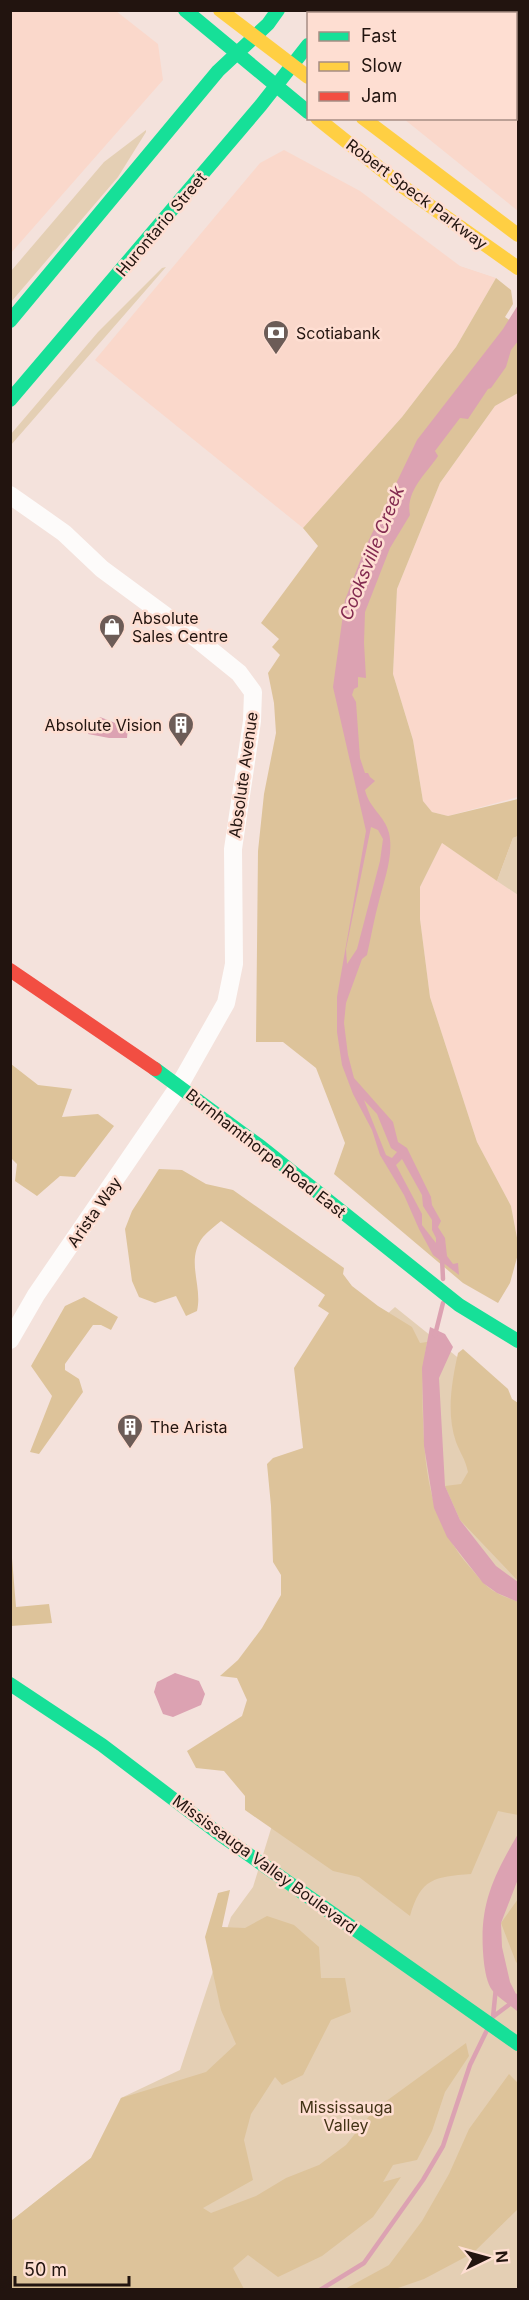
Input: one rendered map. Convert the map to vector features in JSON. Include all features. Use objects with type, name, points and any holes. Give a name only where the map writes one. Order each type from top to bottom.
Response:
[{"type":"main road","points":[[185,10],[307,110]]},
{"type":"main road","points":[[220,10],[307,76]]},
{"type":"main road","points":[[10,321],[218,71],[278,10]]},
{"type":"main road","name":"Hurontario Street","points":[[10,400],[307,47]]},
{"type":"main road","name":"Robert Speck Parkway","points":[[320,120],[402,186],[513,264]]},
{"type":"main road","name":"Robert Speck Parkway","points":[[366,120],[519,235]]},
{"type":"main road","name":"Burnhamthorpe Road East","points":[[10,970],[179,1086],[261,1147],[459,1305],[519,1341]]},
{"type":"main road","name":"Mississauga Valley Boulevard","points":[[10,1684],[102,1745],[218,1833],[516,2042]]},
{"type":"street","name":"Absolute Avenue","points":[[10,495],[64,533],[102,569],[214,652],[239,673],[253,692],[252,722],[233,849],[234,964],[226,1003],[179,1086]]},
{"type":"street","name":"Arista Way","points":[[10,1340],[36,1295],[179,1086]]},
{"type":"shaded area","points":[[11,10],[116,11],[158,44],[163,80],[11,253]]},
{"type":"shaded area","points":[[388,10],[518,11],[518,211],[405,120],[517,120],[517,12],[386,12]]},
{"type":"shaded area","points":[[284,150],[360,191],[460,266],[496,278],[456,347],[402,417],[303,528],[95,360],[260,163]]},
{"type":"shaded area","points":[[496,278],[511,290],[513,304],[505,317],[518,326],[518,393],[495,406],[440,483],[397,589],[393,674],[413,740],[423,801],[432,812],[448,816],[518,799],[518,836],[513,838],[497,881],[442,843],[420,887],[420,919],[430,997],[477,1142],[511,1206],[518,1243],[518,1254],[510,1283],[498,1303],[463,1283],[334,1174],[345,1143],[316,1068],[283,1042],[256,1042],[258,851],[264,794],[276,733],[274,703],[268,673],[280,655],[272,647],[279,639],[261,623],[318,546],[303,528],[402,417],[456,347]]},
{"type":"shaded area","points":[[518,393],[518,797],[448,816],[432,812],[423,801],[413,740],[393,674],[397,589],[440,483],[495,406]]},
{"type":"shaded area","points":[[442,843],[518,895],[518,1242],[511,1206],[477,1142],[430,997],[420,919],[420,887]]},
{"type":"shaded area","points":[[11,1064],[38,1085],[72,1089],[62,1117],[98,1114],[114,1126],[75,1177],[60,1176],[37,1196],[15,1181],[17,1164],[11,1158]]},
{"type":"shaded area","points":[[159,1169],[182,1170],[206,1184],[233,1190],[344,1268],[343,1274],[352,1286],[378,1306],[412,1327],[420,1343],[427,1342],[424,1362],[423,1410],[426,1460],[432,1497],[446,1532],[468,1565],[493,1590],[518,1602],[518,1815],[498,1811],[471,1874],[447,1876],[431,1882],[419,1894],[410,1916],[359,1877],[333,1871],[245,1810],[245,1796],[224,1771],[196,1768],[187,1751],[242,1716],[247,1700],[237,1678],[220,1676],[238,1660],[262,1628],[281,1595],[281,1575],[273,1562],[267,1464],[273,1458],[303,1448],[294,1368],[329,1313],[318,1306],[325,1295],[221,1221],[203,1237],[195,1255],[197,1311],[186,1316],[176,1296],[155,1303],[139,1297],[132,1281],[125,1229],[132,1211]]},
{"type":"shaded area","points":[[84,1297],[118,1317],[111,1330],[101,1325],[93,1325],[65,1364],[65,1370],[79,1379],[83,1392],[39,1454],[30,1452],[52,1396],[31,1366],[65,1306]]},
{"type":"shaded area","points":[[463,1349],[508,1389],[512,1399],[518,1403],[518,1581],[460,1520],[445,1486],[461,1484],[468,1472],[456,1442],[451,1420],[452,1386],[458,1353]]},
{"type":"shaded area","points":[[11,1546],[16,1607],[49,1604],[52,1623],[11,1626]]},
{"type":"shaded area","points":[[230,1890],[222,1927],[245,1928],[267,1916],[294,1925],[319,1947],[321,1978],[345,1978],[351,2012],[331,2020],[303,2075],[282,2085],[275,2077],[251,2114],[244,2140],[253,2180],[203,2208],[211,2213],[256,2196],[286,2178],[319,2165],[346,2145],[374,2110],[466,2043],[469,2056],[445,2092],[432,2131],[417,2160],[393,2165],[383,2182],[401,2177],[373,2217],[322,2256],[278,2277],[248,2255],[233,2268],[244,2289],[11,2289],[11,2221],[91,2158],[121,2098],[206,2072],[236,2044],[221,2010],[205,1937],[218,1893]]},
{"type":"shaded area","points":[[518,1899],[518,1964],[501,1923]]},
{"type":"shaded area","points":[[509,2074],[518,2083],[518,2209],[473,2253],[424,2279],[395,2289],[345,2289],[389,2265],[422,2221],[449,2174],[469,2129]]},
{"type":"green space","points":[[146,130],[118,177],[11,302],[11,271],[104,162]]},
{"type":"green space","points":[[166,267],[11,445],[11,434],[98,332],[162,268]]},
{"type":"green space","points":[[518,836],[518,895],[497,881],[513,838]]},
{"type":"green space","name":"Mississauga Valley","points":[[395,1307],[502,1393],[518,1403],[518,2289],[11,2290],[11,2221],[91,2158],[121,2098],[180,2070],[231,1917],[253,1887],[329,1641],[377,1323]]},
{"type":"water","points":[[518,305],[518,341],[511,350],[506,367],[468,419],[460,418],[435,451],[438,456],[414,490],[409,506],[410,515],[390,548],[365,612],[366,678],[358,677],[358,687],[354,689],[352,695],[356,702],[360,758],[365,773],[368,773],[375,781],[365,790],[370,802],[387,827],[390,850],[367,955],[362,959],[346,1003],[344,1023],[348,1055],[354,1078],[393,1122],[398,1142],[407,1148],[441,1221],[438,1227],[445,1238],[447,1256],[453,1264],[458,1263],[459,1275],[433,1255],[404,1195],[380,1155],[372,1130],[353,1094],[342,1065],[337,1032],[337,997],[366,831],[333,687],[345,600],[365,548],[417,440],[503,329]],"holes":[[[371,827],[378,830],[383,839],[380,861],[357,949],[347,964],[346,949]],[[364,1100],[377,1114],[391,1148],[397,1152],[392,1158],[386,1155]],[[402,1159],[422,1195],[423,1206],[432,1220],[436,1243],[422,1225],[422,1214],[396,1165]]]},
{"type":"water","points":[[100,717],[128,728],[127,738],[109,738],[88,734]]},
{"type":"water","points":[[430,1327],[445,1334],[453,1347],[439,1378],[445,1486],[460,1520],[496,1566],[518,1582],[518,1602],[497,1593],[483,1583],[447,1537],[434,1508],[424,1446],[422,1368]]},
{"type":"water","points":[[175,1673],[199,1681],[205,1694],[201,1705],[173,1717],[163,1714],[154,1692],[157,1682]]},
{"type":"water","points":[[518,1834],[518,1879],[501,1923],[502,1947],[510,1982],[516,1994],[518,1993],[517,2011],[497,1996],[490,1987],[485,1970],[483,1926],[485,1910],[494,1881]]},
{"type":"waterway","name":"Cooksville Creek","points":[[442,1258],[443,1279]]},
{"type":"waterway","name":"Cooksville Creek","points":[[435,1335],[443,1303]]},
{"type":"waterway","name":"Cooksville Creek","points":[[493,2017],[496,1987]]},
{"type":"waterway","points":[[494,2016],[518,1998]]},
{"type":"waterway","name":"Cooksville Creek","points":[[320,2290],[364,2263],[423,2180],[443,2146],[470,2065],[487,2030]]},
{"type":"traffic: fast","points":[[185,10],[307,111]]},
{"type":"traffic: fast","points":[[10,321],[218,71],[268,24],[278,10]]},
{"type":"traffic: fast","points":[[10,400],[261,105],[307,46]]},
{"type":"traffic: fast","points":[[155,1069],[261,1147],[459,1305],[518,1341]]},
{"type":"traffic: fast","points":[[10,1684],[102,1745],[218,1833],[518,2044]]},
{"type":"traffic: slow","points":[[220,10],[307,76]]},
{"type":"traffic: slow","points":[[320,120],[402,186],[518,268]]},
{"type":"traffic: slow","points":[[366,120],[518,235]]},
{"type":"traffic: jam","points":[[10,970],[155,1069]]},
{"type":"place","name":"Scotiabank","points":[[276,356]]},
{"type":"place","name":"Absolute Sales Centre","points":[[112,650]]},
{"type":"place","name":"Absolute Vision","points":[[181,748]]},
{"type":"place","name":"The Arista","points":[[130,1450]]}]
